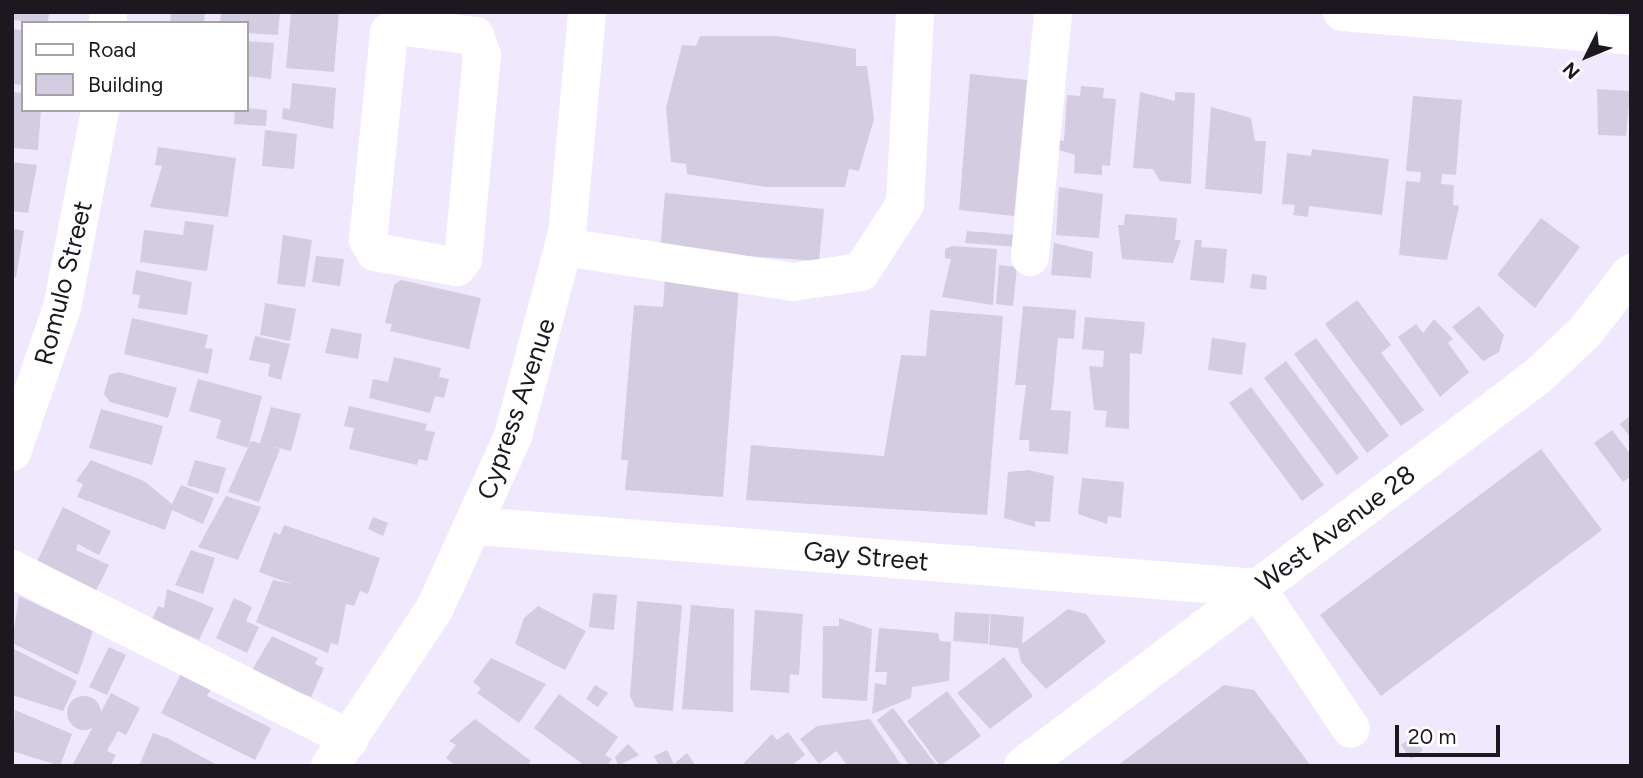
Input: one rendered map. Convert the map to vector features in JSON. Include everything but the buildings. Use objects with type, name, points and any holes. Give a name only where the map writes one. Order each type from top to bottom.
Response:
[{"type":"street","name":"Cypress Avenue","points":[[340,752],[435,608],[476,526],[513,436],[564,247],[579,150],[587,12]]},
{"type":"street","points":[[564,247],[793,282],[861,272],[905,204],[915,12]]},
{"type":"street","points":[[1030,257],[1053,12]]},
{"type":"street","points":[[1342,12],[1631,36]]},
{"type":"street","points":[[436,20],[475,36],[482,55],[463,260],[457,267],[375,252],[368,240],[389,33],[398,26],[436,20]]},
{"type":"street","name":"Romulo Street","points":[[12,452],[62,309],[100,112]]},
{"type":"street","name":"West Avenue 28","points":[[1023,766],[1538,376],[1584,333],[1631,273]]},
{"type":"street","name":"Gay Street","points":[[476,526],[1257,589]]},
{"type":"street","points":[[12,569],[340,752]]},
{"type":"street","points":[[1257,589],[1350,729]]}]
